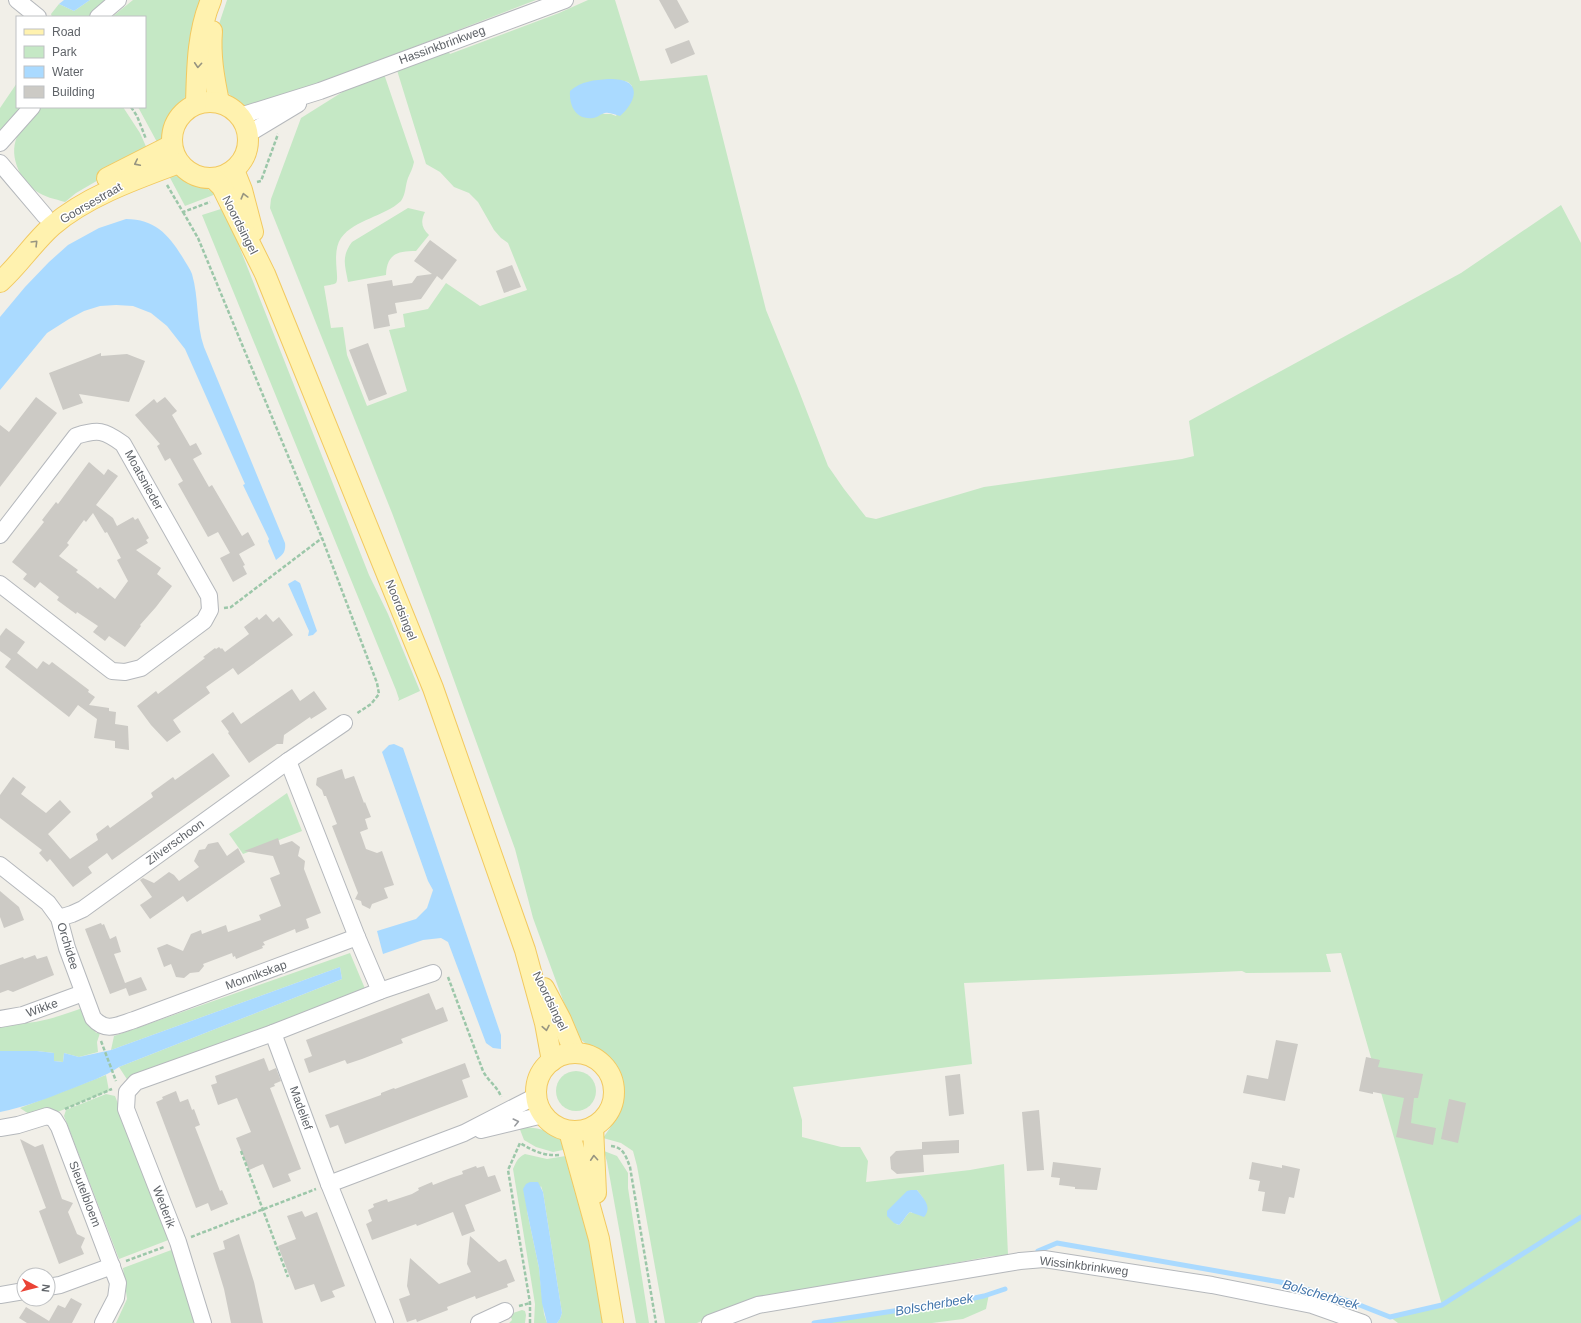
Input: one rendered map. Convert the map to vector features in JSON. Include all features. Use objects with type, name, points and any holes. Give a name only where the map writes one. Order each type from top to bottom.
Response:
[{"type":"main road","points":[[196,104],[199,44],[204,16],[211,0]]},
{"type":"main road","points":[[219,102],[214,77],[211,44],[213,21],[221,0]]},
{"type":"main road","points":[[211,101],[219,102],[229,106],[240,116],[245,124],[248,134],[248,148],[245,157],[234,170],[224,176],[213,178],[197,176],[188,171],[176,154],[172,132],[177,120],[186,110],[196,104],[211,101]]},
{"type":"main road","name":"Goorsestraat","points":[[0,266],[34,225],[49,221],[80,206],[176,154]]},
{"type":"main road","name":"Noordsingel","points":[[234,170],[242,190],[265,274]]},
{"type":"main road","name":"Noordsingel","points":[[213,178],[222,187],[265,274],[433,688],[525,950],[545,1023],[552,1061]]},
{"type":"main road","name":"Goorsestraat","points":[[0,282],[49,221]]},
{"type":"main road","name":"Noordsingel","points":[[525,950],[561,1020],[575,1053]]},
{"type":"main road","points":[[575,1053],[587,1055],[601,1062],[610,1076],[614,1090],[612,1104],[605,1117],[593,1127],[583,1130],[569,1131],[551,1123],[543,1115],[536,1096],[537,1083],[543,1070],[552,1061],[567,1054],[575,1053]]},
{"type":"main road","points":[[593,1127],[599,1239],[613,1323]]},
{"type":"main road","points":[[569,1131],[599,1239]]},
{"type":"street","points":[[17,0],[37,16]]},
{"type":"street","points":[[99,16],[118,0]]},
{"type":"street","name":"Hassinkbrinkweg","points":[[240,116],[320,91],[565,0]]},
{"type":"street","name":"Hassinkbrinkweg","points":[[248,134],[320,91]]},
{"type":"street","points":[[0,143],[31,108]]},
{"type":"street","points":[[0,163],[49,221]]},
{"type":"street","name":"Moatsnieder","points":[[0,535],[76,436],[92,431],[111,435],[123,444],[209,596],[210,610]]},
{"type":"street","points":[[0,584],[112,671],[126,672],[141,668],[204,621],[210,610]]},
{"type":"street","name":"Zilverschoon","points":[[59,918],[83,909],[288,761],[344,723]]},
{"type":"street","points":[[288,761],[357,938],[380,991]]},
{"type":"street","name":"Orchidee","points":[[0,865],[48,903],[59,918],[67,948],[83,993],[100,1032]]},
{"type":"street","name":"Monnikskap","points":[[100,1032],[107,1027],[134,1020],[357,938]]},
{"type":"street","points":[[122,1089],[136,1082],[273,1033],[380,991],[433,973]]},
{"type":"street","name":"Wikke","points":[[0,1019],[9,1019],[23,1015],[83,993]]},
{"type":"street","name":"Madelief","points":[[273,1033],[329,1184],[385,1323]]},
{"type":"street","name":"Wederik","points":[[122,1089],[126,1109],[178,1242],[202,1323]]},
{"type":"street","points":[[329,1184],[507,1117],[536,1096]]},
{"type":"street","points":[[507,1117],[543,1115]]},
{"type":"street","points":[[0,1128],[18,1126],[47,1116]]},
{"type":"street","name":"Sleutelbloem","points":[[47,1116],[54,1119],[59,1127],[118,1283],[116,1298],[104,1323]]},
{"type":"street","name":"Wissinkbrinkweg","points":[[710,1323],[758,1306],[1020,1261],[1044,1259],[1212,1285],[1312,1305],[1363,1323]]},
{"type":"street","points":[[56,1286],[112,1266]]},
{"type":"street","points":[[0,1295],[16,1292]]},
{"type":"street","points":[[479,1323],[506,1311]]},
{"type":"path","points":[[182,212],[198,238],[322,538],[377,683],[379,694],[371,704],[344,723]]},
{"type":"path","points":[[210,610],[231,607],[322,538]]},
{"type":"path","points":[[433,973],[445,974],[450,979],[483,1071],[486,1078],[499,1091],[507,1117],[520,1144]]},
{"type":"path","points":[[100,1032],[114,1075]]},
{"type":"path","points":[[47,1116],[122,1089]]},
{"type":"path","points":[[241,1151],[288,1277]]},
{"type":"path","points":[[112,1266],[329,1184]]},
{"type":"path","points":[[530,1302],[530,1323]]},
{"type":"green space","points":[[90,0],[108,0],[90,16],[52,16],[51,14],[59,4],[74,11]]},
{"type":"green space","points":[[133,0],[202,0],[189,93],[177,106],[170,122],[169,135],[157,142],[139,108],[146,108],[146,16],[113,16]]},
{"type":"green space","points":[[227,0],[536,0],[258,107],[240,105],[228,93],[225,86],[218,27]]},
{"type":"green space","points":[[588,0],[615,0],[640,81],[707,75],[766,310],[828,466],[866,517],[876,519],[984,487],[1182,459],[1194,456],[1189,421],[1461,273],[1561,205],[1581,243],[1581,1323],[1398,1323],[1390,1317],[1442,1305],[1341,953],[1326,954],[1331,972],[1246,973],[1242,971],[964,983],[972,1064],[793,1087],[802,1120],[802,1137],[841,1147],[860,1147],[868,1161],[866,1182],[970,1170],[1004,1164],[1008,1255],[987,1257],[796,1292],[722,1312],[697,1323],[665,1323],[633,1151],[621,1143],[603,1138],[610,1128],[618,1109],[621,1081],[614,1067],[579,1038],[564,1003],[533,918],[515,849],[429,611],[392,513],[270,208],[271,199],[301,118],[368,76],[383,71],[414,164],[401,201],[386,211],[354,226],[341,238],[338,244],[336,258],[336,283],[324,286],[331,328],[343,327],[347,355],[367,406],[407,391],[389,330],[405,327],[403,314],[428,309],[446,283],[480,306],[527,290],[508,243],[494,230],[478,202],[469,193],[454,187],[440,172],[426,164],[396,67],[446,48],[450,54],[559,13]],"holes":[[[619,80],[628,82],[632,86],[616,116],[611,114],[603,114]],[[917,1190],[923,1198],[912,1213],[910,1212],[899,1225],[896,1224]]]},
{"type":"green space","points":[[16,84],[16,108],[19,108],[7,124],[0,130],[0,108]]},
{"type":"green space","points":[[40,108],[124,108],[140,133],[148,151],[76,193],[65,202],[39,193],[24,180],[20,173],[14,149],[19,133]]},
{"type":"green space","points":[[168,174],[193,180],[216,194],[185,206]]},
{"type":"green space","points":[[224,208],[369,575],[388,614],[420,691],[398,701],[399,699],[396,690],[202,215]]},
{"type":"green space","points":[[408,208],[425,212],[422,225],[429,235],[416,251],[403,252],[394,255],[388,262],[386,275],[348,282],[345,257],[346,252],[352,242]]},
{"type":"green space","points":[[287,793],[302,831],[243,854],[229,834]]},
{"type":"green space","points":[[350,953],[366,991],[130,1084],[119,1067],[342,979],[340,967],[111,1050],[114,1036]]},
{"type":"green space","points":[[85,1007],[96,1033],[100,1033],[97,1042],[98,1052],[79,1057],[64,1053],[63,1062],[54,1061],[54,1053],[37,1051],[0,1051],[0,1023],[22,1024],[33,1022],[54,1018]]},
{"type":"green space","points":[[580,1071],[587,1074],[593,1080],[596,1091],[595,1099],[587,1108],[580,1111],[572,1111],[565,1108],[557,1099],[556,1087],[559,1080],[568,1072]]},
{"type":"green space","points":[[106,1075],[109,1091],[38,1120],[20,1108]]},
{"type":"green space","points":[[106,1094],[115,1096],[171,1239],[119,1259],[64,1116],[66,1110]]},
{"type":"green space","points":[[519,1127],[547,1131],[559,1138],[568,1149],[553,1152],[536,1147],[524,1140]]},
{"type":"green space","points":[[604,1151],[617,1156],[628,1173],[628,1188],[649,1323],[636,1323]]},
{"type":"green space","points":[[525,1154],[547,1159],[572,1155],[605,1323],[557,1323],[562,1313],[541,1186],[527,1211],[539,1268],[544,1314],[547,1323],[534,1323],[535,1304],[513,1169],[519,1158]]},
{"type":"green space","points":[[174,1249],[200,1323],[116,1323],[127,1299],[123,1268]]},
{"type":"green space","points":[[989,1294],[986,1309],[963,1319],[932,1323],[814,1323],[960,1301]]},
{"type":"green space","points":[[522,1310],[525,1311],[526,1315],[525,1323],[509,1323],[512,1320],[510,1314]]},
{"type":"water","points":[[64,0],[90,0],[74,11],[59,4]]},
{"type":"water","points":[[608,79],[622,80],[631,85],[634,90],[634,94],[627,109],[620,116],[607,113],[594,118],[587,118],[578,114],[572,107],[570,91],[583,83]]},
{"type":"water","points":[[126,219],[145,222],[160,230],[172,242],[191,272],[196,292],[201,338],[204,347],[285,543],[284,553],[276,560],[268,541],[269,539],[243,485],[245,484],[185,349],[167,326],[151,313],[133,306],[116,305],[100,306],[84,311],[47,333],[0,390],[0,317],[25,287],[68,245],[99,228]]},
{"type":"water","points":[[295,580],[300,583],[317,631],[313,635],[308,636],[309,631],[288,584]]},
{"type":"water","points":[[394,744],[403,748],[501,1035],[501,1049],[493,1048],[486,1043],[448,942],[441,938],[423,940],[383,954],[377,931],[416,919],[427,908],[433,890],[428,881],[382,752],[389,745]]},
{"type":"water","points":[[340,967],[342,979],[119,1067],[102,1077],[45,1099],[0,1112],[0,1051],[37,1051],[54,1053],[54,1061],[63,1062],[64,1053],[79,1057],[111,1050]]},
{"type":"water","points":[[530,1182],[538,1182],[543,1192],[562,1313],[557,1323],[547,1323],[542,1303],[539,1268],[523,1189],[526,1184]]},
{"type":"water","points":[[917,1190],[924,1199],[928,1210],[927,1213],[924,1217],[910,1212],[899,1225],[894,1223],[887,1216],[887,1211],[907,1191]]},
{"type":"building","points":[[659,0],[677,0],[689,22],[675,29]]},
{"type":"building","points":[[689,40],[695,54],[671,64],[665,49]]},
{"type":"building","points":[[430,240],[457,260],[442,280],[437,276],[421,299],[395,303],[397,313],[388,315],[390,326],[374,329],[367,284],[392,280],[393,286],[412,283],[417,276],[432,274],[414,261]]},
{"type":"building","points":[[512,265],[521,287],[504,293],[496,271]]},
{"type":"building","points":[[368,343],[387,394],[369,401],[349,350]]},
{"type":"building","points":[[101,353],[101,356],[127,354],[145,361],[129,402],[79,394],[83,403],[63,410],[49,373]]},
{"type":"building","points":[[36,397],[57,413],[0,487],[0,425],[9,432]]},
{"type":"building","points":[[165,397],[177,411],[172,415],[190,446],[196,443],[202,454],[193,459],[209,487],[212,485],[242,536],[248,532],[255,545],[239,554],[245,565],[243,566],[247,574],[233,582],[220,558],[230,553],[218,532],[208,537],[178,484],[183,481],[170,458],[165,461],[157,446],[160,444],[135,415],[154,399],[157,403]]},
{"type":"building","points":[[89,462],[104,475],[108,469],[118,476],[96,505],[113,518],[117,526],[133,517],[135,520],[138,518],[149,538],[146,540],[148,543],[136,550],[161,568],[157,574],[172,586],[140,625],[141,626],[125,647],[109,636],[105,641],[93,632],[98,626],[77,612],[76,614],[57,600],[59,597],[40,582],[35,588],[23,579],[27,574],[12,562],[44,522],[42,520],[56,502],[58,504]],"holes":[[[93,513],[105,533],[107,532],[121,558],[117,560],[128,581],[115,599],[100,587],[98,589],[76,572],[78,570],[59,556],[69,545],[67,543],[84,520],[86,522]]]},
{"type":"building","points":[[266,614],[273,622],[279,617],[293,635],[238,675],[233,668],[206,687],[210,693],[173,720],[181,732],[167,742],[151,725],[137,706],[156,691],[158,694],[205,658],[203,657],[215,648],[222,648],[225,652],[249,634],[244,627],[257,617],[259,620]]},
{"type":"building","points":[[6,628],[25,642],[17,653],[37,669],[43,661],[49,665],[52,662],[89,690],[88,692],[95,697],[89,705],[109,708],[109,711],[116,712],[115,724],[128,726],[129,750],[115,748],[115,741],[94,738],[97,719],[78,705],[69,717],[5,667],[11,659],[0,651],[0,636]]},
{"type":"building","points":[[292,689],[300,701],[314,691],[327,709],[311,719],[310,717],[284,735],[283,744],[277,744],[249,763],[221,721],[233,712],[241,724]]},
{"type":"building","points":[[213,753],[230,776],[112,860],[107,853],[88,867],[92,873],[73,887],[50,859],[47,862],[39,853],[42,850],[0,818],[0,795],[13,777],[26,787],[21,794],[46,813],[60,800],[71,812],[48,834],[70,859],[98,840],[96,834],[108,825],[110,828],[153,797],[151,793],[173,777],[175,780]]},
{"type":"building","points":[[342,769],[345,779],[354,776],[371,817],[365,819],[368,829],[360,832],[366,849],[377,853],[382,851],[394,885],[384,888],[388,898],[372,904],[370,909],[362,905],[361,901],[355,899],[358,893],[332,826],[337,824],[326,796],[324,796],[322,790],[316,785],[317,778]]},
{"type":"building","points":[[278,838],[280,845],[292,841],[300,847],[298,856],[305,861],[304,869],[321,913],[306,919],[309,928],[296,933],[295,929],[263,942],[265,945],[262,946],[263,948],[236,959],[235,956],[233,957],[232,953],[203,964],[204,966],[199,972],[190,973],[184,978],[176,977],[171,964],[164,967],[157,948],[167,944],[183,951],[191,934],[201,930],[202,934],[226,925],[228,932],[261,920],[259,915],[281,906],[270,878],[280,874],[273,856],[244,851]]},
{"type":"building","points":[[218,842],[227,856],[238,848],[245,862],[187,902],[183,896],[150,919],[140,905],[152,897],[140,880],[143,878],[154,883],[169,872],[179,881],[199,867],[194,861],[199,850],[205,849],[208,844]]},
{"type":"building","points":[[0,891],[19,907],[24,920],[4,928],[0,917]]},
{"type":"building","points":[[101,923],[102,925],[104,924],[110,939],[116,936],[121,952],[114,954],[125,983],[141,977],[147,990],[129,996],[126,988],[110,994],[85,929]]},
{"type":"building","points":[[35,955],[37,959],[47,956],[54,975],[13,992],[8,990],[0,993],[0,965],[23,957],[24,959]]},
{"type":"building","points":[[429,993],[436,1010],[443,1007],[448,1021],[401,1039],[403,1043],[362,1059],[347,1064],[345,1060],[309,1073],[304,1059],[312,1056],[306,1040]]},
{"type":"building","points":[[1276,1040],[1298,1044],[1285,1101],[1243,1093],[1247,1075],[1268,1079]]},
{"type":"building","points":[[1366,1057],[1380,1060],[1378,1067],[1423,1074],[1418,1098],[1414,1098],[1411,1123],[1436,1128],[1433,1145],[1396,1137],[1404,1098],[1359,1091]]},
{"type":"building","points":[[264,1058],[269,1071],[276,1068],[281,1081],[274,1084],[275,1086],[270,1088],[301,1169],[288,1174],[291,1181],[273,1188],[263,1164],[249,1170],[236,1138],[251,1132],[237,1098],[218,1105],[211,1085],[217,1083],[215,1076]]},
{"type":"building","points":[[465,1063],[470,1077],[462,1080],[468,1097],[345,1144],[338,1125],[330,1128],[325,1115],[381,1095],[381,1093],[394,1088],[395,1089]]},
{"type":"building","points":[[960,1074],[964,1114],[949,1116],[945,1076]]},
{"type":"building","points":[[176,1091],[180,1102],[188,1099],[192,1110],[194,1109],[200,1125],[195,1127],[220,1191],[222,1190],[228,1204],[211,1211],[208,1203],[196,1208],[156,1102],[163,1099],[162,1097]]},
{"type":"building","points":[[1449,1099],[1466,1103],[1458,1143],[1441,1139]]},
{"type":"building","points":[[1039,1110],[1044,1170],[1027,1171],[1022,1112]]},
{"type":"building","points":[[20,1139],[35,1147],[43,1144],[62,1199],[73,1203],[68,1212],[77,1234],[85,1238],[81,1247],[84,1254],[59,1264],[39,1211],[46,1208]]},
{"type":"building","points":[[959,1140],[959,1153],[923,1155],[924,1172],[897,1174],[891,1169],[890,1157],[896,1151],[922,1149],[922,1142]]},
{"type":"building","points":[[1053,1162],[1101,1168],[1097,1190],[1075,1189],[1075,1187],[1059,1185],[1060,1178],[1051,1177]]},
{"type":"building","points":[[1252,1162],[1282,1168],[1282,1165],[1300,1169],[1294,1198],[1289,1197],[1285,1214],[1262,1211],[1265,1192],[1258,1191],[1260,1181],[1249,1179]]},
{"type":"building","points":[[476,1166],[477,1168],[484,1166],[488,1177],[495,1175],[501,1191],[465,1205],[475,1231],[462,1236],[453,1212],[417,1226],[416,1224],[372,1240],[366,1224],[372,1221],[368,1210],[374,1207],[373,1204],[387,1199],[388,1202],[412,1194],[419,1190],[418,1188],[432,1182],[433,1185],[463,1174],[462,1171]]},
{"type":"building","points":[[302,1211],[305,1217],[317,1212],[345,1286],[332,1291],[335,1297],[321,1302],[314,1284],[295,1290],[278,1246],[296,1239],[287,1216]]},
{"type":"building","points":[[239,1234],[254,1282],[263,1323],[231,1323],[224,1289],[213,1253],[225,1249],[223,1241]]},
{"type":"building","points":[[470,1236],[499,1262],[506,1259],[515,1281],[507,1284],[508,1287],[476,1299],[475,1296],[447,1307],[448,1310],[417,1322],[416,1319],[407,1322],[399,1299],[410,1295],[407,1286],[410,1258],[439,1284],[471,1272],[467,1264]]},
{"type":"building","points":[[71,1298],[82,1304],[72,1323],[27,1323],[19,1318],[26,1307],[49,1321],[58,1305],[65,1308]]},
{"type":"waterway","name":"Bolscherbeek","points":[[1038,1251],[1057,1243],[1280,1282],[1352,1302],[1390,1317],[1442,1305],[1581,1217]]},
{"type":"waterway","name":"Bolscherbeek","points":[[814,1323],[960,1301],[984,1296],[1005,1289]]}]
